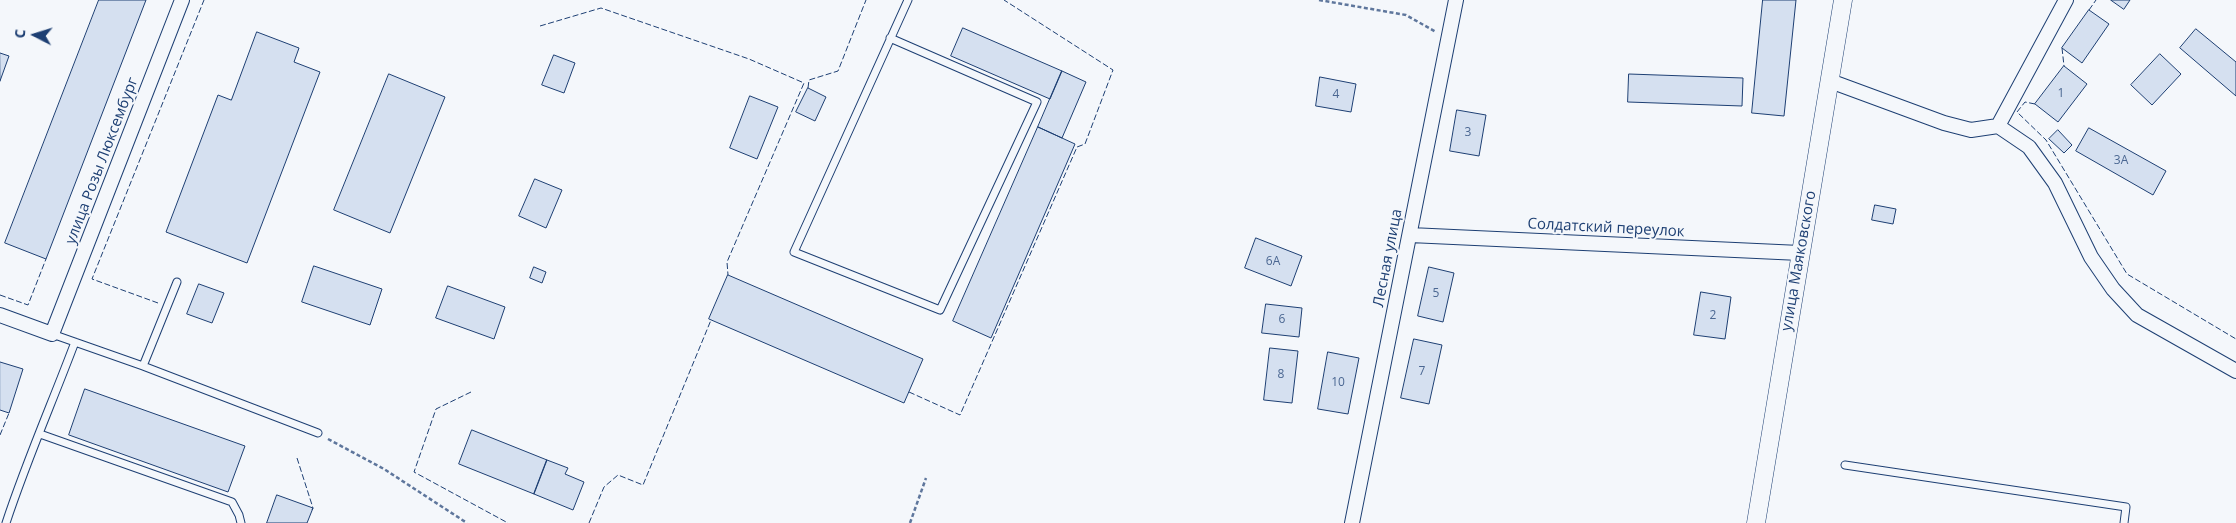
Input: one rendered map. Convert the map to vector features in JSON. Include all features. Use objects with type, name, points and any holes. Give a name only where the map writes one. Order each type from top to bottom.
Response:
[{"type":"street","name":"улица Розы Люксембург","points":[[52,334],[182,0]]},
{"type":"street","name":"Лесная улица","points":[[1352,523],[1456,0]]},
{"type":"street","name":"улица Маяковского","points":[[1756,523],[1843,0]]},
{"type":"street","points":[[1998,126],[2066,0]]},
{"type":"street","points":[[1830,81],[1944,123],[1971,130],[1998,126],[2029,147],[2055,183],[2072,220],[2102,273],[2113,289],[2137,315],[2236,371]]},
{"type":"street","name":"Солдатский переулок","points":[[1410,235],[1800,254]]},
{"type":"street","points":[[0,315],[52,334]]},
{"type":"lane","points":[[890,38],[1036,102],[940,310],[794,252],[890,38],[908,0]]},
{"type":"lane","points":[[143,366],[177,282]]},
{"type":"lane","points":[[52,334],[143,366],[318,433]]},
{"type":"lane","points":[[6,523],[21,478],[75,342]]},
{"type":"lane","points":[[40,434],[232,502],[240,515],[240,523]]},
{"type":"lane","points":[[1845,465],[2126,507],[2124,523]]},
{"type":"path","points":[[1319,0],[1406,15],[1448,40]]},
{"type":"path","points":[[318,433],[384,469],[467,523]]},
{"type":"path","points":[[910,523],[926,478]]},
{"type":"building","points":[[99,0],[146,0],[46,259],[5,243]]},
{"type":"building","points":[[1763,0],[1796,0],[1784,116],[1752,113]]},
{"type":"building","points":[[2111,0],[2130,0],[2124,9]]},
{"type":"building","points":[[2089,10],[2109,24],[2082,63],[2062,48]]},
{"type":"building","points":[[963,28],[1062,71],[1050,99],[951,56]]},
{"type":"building","points":[[2196,29],[2236,62],[2236,96],[2180,48]]},
{"type":"building","points":[[257,32],[299,48],[294,62],[320,72],[247,263],[166,232],[218,95],[231,100]]},
{"type":"building","points":[[0,53],[9,56],[0,81]]},
{"type":"building","points":[[2160,54],[2181,74],[2152,105],[2131,85]]},
{"type":"building","points":[[554,55],[575,63],[564,93],[542,85]]},
{"type":"building","points":[[2064,66],[2087,84],[2058,122],[2035,104]]},
{"type":"building","points":[[1062,71],[1086,82],[1062,138],[1038,127]]},
{"type":"building","points":[[389,74],[445,97],[390,233],[334,210]]},
{"type":"building","points":[[1629,74],[1743,78],[1742,106],[1628,102]]},
{"type":"building","points":[[1320,77],[1356,84],[1351,112],[1316,106]]},
{"type":"building","points":[[808,88],[826,97],[815,121],[796,112]]},
{"type":"building","points":[[750,96],[778,107],[757,159],[730,148]]},
{"type":"building","points":[[1457,110],[1486,115],[1479,156],[1450,151]]},
{"type":"building","points":[[1038,127],[1075,144],[991,338],[953,321]]},
{"type":"building","points":[[2089,128],[2166,171],[2153,195],[2076,151]]},
{"type":"building","points":[[2058,130],[2072,145],[2064,153],[2049,139]]},
{"type":"building","points":[[535,179],[562,190],[546,228],[519,216]]},
{"type":"building","points":[[1875,205],[1896,209],[1893,224],[1872,220]]},
{"type":"building","points":[[1256,238],[1302,256],[1291,286],[1245,268]]},
{"type":"building","points":[[314,266],[382,289],[370,325],[302,302]]},
{"type":"building","points":[[534,267],[546,272],[542,283],[530,278]]},
{"type":"building","points":[[1429,267],[1454,273],[1443,322],[1418,316]]},
{"type":"building","points":[[728,275],[923,359],[904,403],[709,319]]},
{"type":"building","points":[[199,284],[224,293],[212,323],[187,314]]},
{"type":"building","points":[[448,286],[505,307],[494,339],[436,318]]},
{"type":"building","points":[[1701,292],[1731,297],[1725,339],[1694,335]]},
{"type":"building","points":[[1266,304],[1302,308],[1299,337],[1262,333]]},
{"type":"building","points":[[1414,339],[1442,345],[1429,404],[1401,398]]},
{"type":"building","points":[[1270,348],[1298,351],[1292,403],[1264,400]]},
{"type":"building","points":[[1328,352],[1359,358],[1348,414],[1318,409]]},
{"type":"building","points":[[0,362],[23,369],[9,413],[0,410]]},
{"type":"building","points":[[85,389],[245,446],[228,492],[69,435]]},
{"type":"building","points":[[472,430],[547,460],[534,494],[459,464]]},
{"type":"building","points":[[547,460],[568,468],[565,474],[584,482],[573,510],[534,494]]},
{"type":"building","points":[[277,495],[313,508],[307,523],[267,523]]},
{"type":"fence","points":[[158,303],[92,279],[204,0]]},
{"type":"fence","points":[[808,88],[809,80],[838,71],[866,0]]},
{"type":"fence","points":[[909,392],[960,415],[1077,147],[1085,144],[1113,70],[1004,0]]},
{"type":"fence","points":[[2089,10],[2096,0]]},
{"type":"fence","points":[[540,26],[601,8],[749,59],[804,83],[727,262],[728,275]]},
{"type":"fence","points":[[2062,48],[2064,66]]},
{"type":"fence","points":[[2035,104],[2025,102],[2017,112],[2046,140],[2127,274],[2236,339]]},
{"type":"fence","points":[[0,295],[28,305],[46,259]]},
{"type":"fence","points":[[589,523],[604,487],[618,475],[643,485],[711,320]]},
{"type":"fence","points":[[471,392],[436,409],[414,472],[508,523]]},
{"type":"fence","points":[[0,435],[9,413]]},
{"type":"fence","points":[[297,458],[313,508],[312,510]]}]
